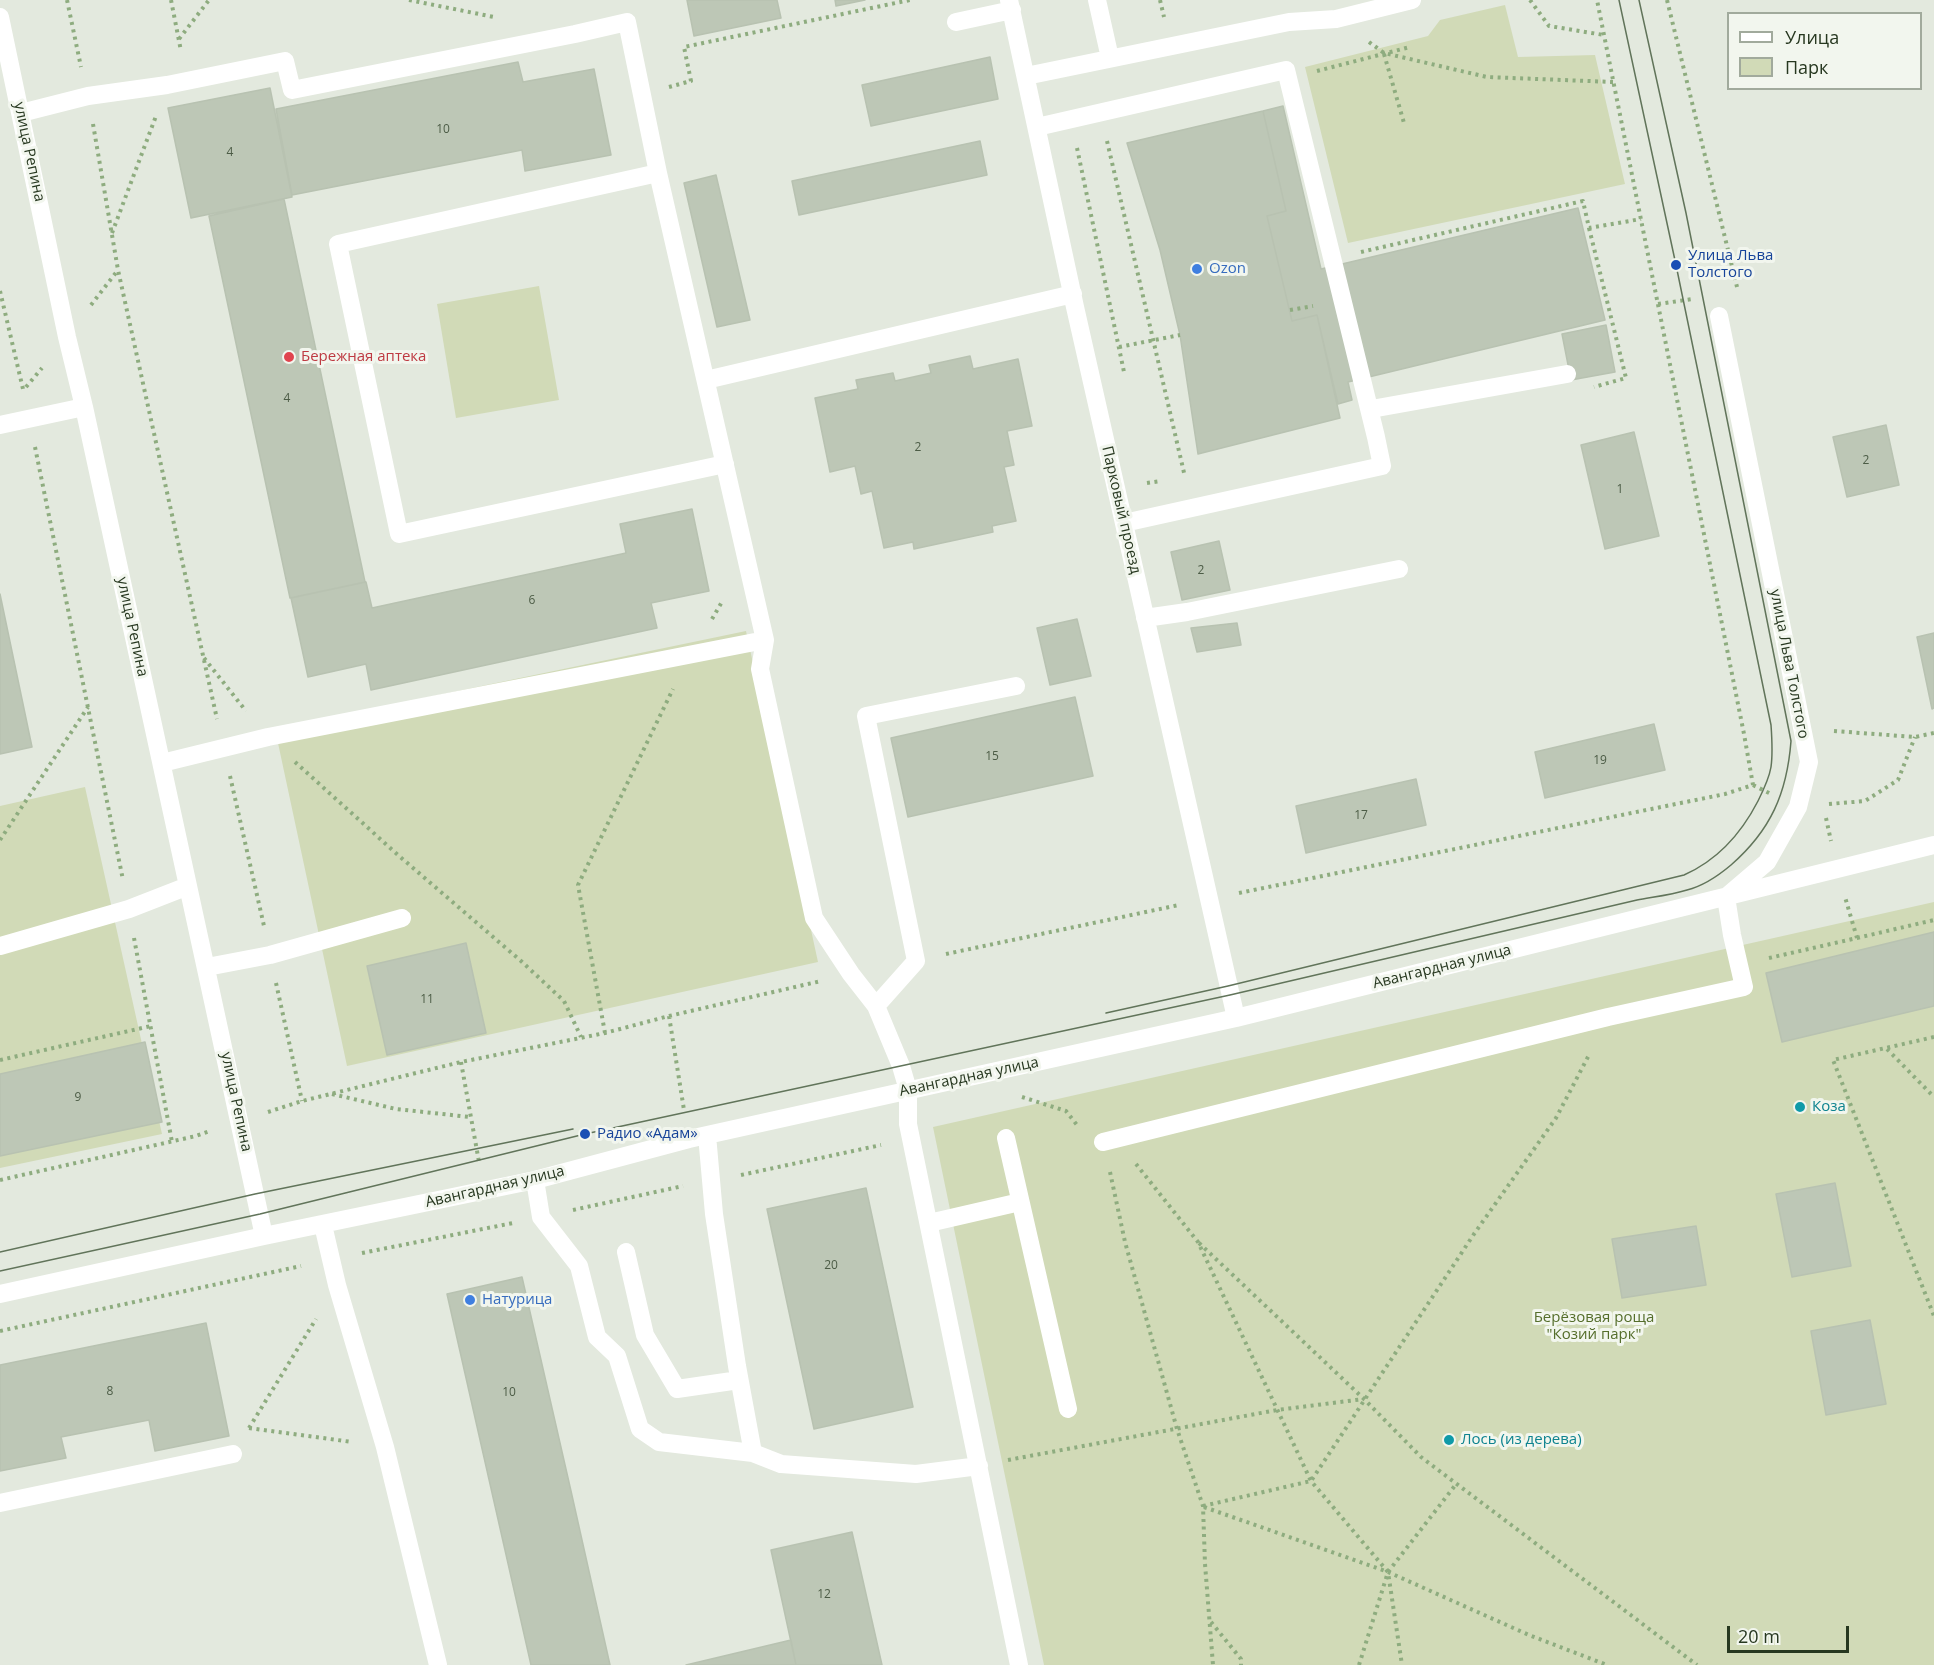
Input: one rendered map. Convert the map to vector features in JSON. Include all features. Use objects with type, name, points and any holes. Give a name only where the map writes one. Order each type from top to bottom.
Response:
[{"type":"street","points":[[1097,0],[1110,58]]},
{"type":"street","points":[[1026,76],[1289,22],[1336,19],[1412,0]]},
{"type":"street","points":[[956,22],[1010,5]]},
{"type":"street","name":"Парковый проезд","points":[[1010,5],[1236,1018]]},
{"type":"street","name":"улица Репина","points":[[0,17],[67,337],[207,967],[264,1236]]},
{"type":"street","points":[[21,112],[88,96],[167,86],[285,61],[292,90],[627,22],[658,173],[765,640],[760,669],[813,918],[876,1006],[901,1066],[908,1090],[909,1124],[1019,1665]]},
{"type":"street","points":[[1037,127],[1286,70],[1382,466],[1124,523]]},
{"type":"street","points":[[658,173],[338,244],[399,534],[725,464]]},
{"type":"street","points":[[706,380],[1073,294]]},
{"type":"street","name":"улица Льва Толстого","points":[[1719,316],[1809,762],[1798,807],[1767,862],[1726,897]]},
{"type":"street","points":[[1377,408],[1567,374]]},
{"type":"street","points":[[0,425],[84,407]]},
{"type":"street","points":[[1145,618],[1187,612],[1398,569]]},
{"type":"street","points":[[162,763],[268,737],[765,640]]},
{"type":"street","points":[[876,1006],[916,961],[866,716],[1016,686]]},
{"type":"street","name":"Авангардная улица","points":[[0,1294],[535,1180],[689,1139],[1236,1018],[1934,845]]},
{"type":"street","points":[[0,946],[129,909],[188,886]]},
{"type":"street","points":[[1103,1142],[1608,1017],[1744,987],[1726,897]]},
{"type":"street","points":[[207,967],[270,955],[402,918]]},
{"type":"street","points":[[707,1135],[710,1182],[739,1380],[753,1453]]},
{"type":"street","points":[[1006,1138],[1068,1409]]},
{"type":"street","points":[[535,1180],[541,1217],[579,1266],[597,1337],[616,1356],[640,1430],[659,1442],[753,1453],[781,1464],[916,1474],[979,1466]]},
{"type":"street","points":[[929,1223],[1020,1202]]},
{"type":"street","points":[[323,1225],[330,1260],[385,1447],[438,1665]]},
{"type":"street","points":[[626,1252],[645,1335],[677,1389],[739,1380]]},
{"type":"street","points":[[0,1503],[233,1454]]},
{"type":"path","points":[[67,0],[88,96],[118,270],[302,1101]]},
{"type":"path","points":[[171,0],[187,81]]},
{"type":"path","points":[[179,40],[209,0]]},
{"type":"path","points":[[642,94],[691,81],[684,47],[910,0]]},
{"type":"path","points":[[1530,0],[1549,26],[1604,35]]},
{"type":"path","points":[[916,961],[1714,796],[1752,785],[1744,734],[1597,0]]},
{"type":"path","points":[[1336,19],[1384,53],[1487,77],[1613,82]]},
{"type":"path","points":[[1312,72],[1410,46]]},
{"type":"path","points":[[1384,53],[1404,123]]},
{"type":"path","points":[[112,233],[167,86]]},
{"type":"path","points":[[1106,137],[1185,477]]},
{"type":"path","points":[[1076,145],[1126,381]]},
{"type":"path","points":[[1332,259],[1583,201],[1626,378],[1571,392],[1567,374]]},
{"type":"path","points":[[1589,228],[1641,219]]},
{"type":"path","points":[[0,291],[89,706],[172,1142]]},
{"type":"path","points":[[1290,310],[1322,304]]},
{"type":"path","points":[[1119,347],[1180,335]]},
{"type":"path","points":[[1145,472],[1147,483]]},
{"type":"path","points":[[605,1032],[578,885],[690,654],[747,561]]},
{"type":"path","points":[[202,656],[268,737],[564,1001],[580,1037]]},
{"type":"path","points":[[0,840],[89,706]]},
{"type":"path","points":[[1824,805],[1865,801],[1898,780],[1916,737]]},
{"type":"path","points":[[1857,938],[1934,920]]},
{"type":"path","points":[[0,1180],[196,1136],[302,1101],[461,1062],[605,1032],[851,974]]},
{"type":"path","points":[[669,1016],[689,1139]]},
{"type":"path","points":[[1203,1506],[1311,1481],[1473,1234],[1556,1118],[1608,1017]]},
{"type":"path","points":[[0,1060],[151,1026]]},
{"type":"path","points":[[1934,1036],[1833,1060],[1934,1316]]},
{"type":"path","points":[[1886,1048],[1934,1097]]},
{"type":"path","points":[[461,1062],[480,1166]]},
{"type":"path","points":[[332,1094],[396,1109],[470,1117]]},
{"type":"path","points":[[1015,1095],[1066,1111],[1082,1131],[1103,1142],[1125,1242],[1177,1429],[1203,1506],[1205,1564],[1214,1665]]},
{"type":"path","points":[[710,1182],[880,1146],[909,1124]]},
{"type":"path","points":[[1136,1164],[1197,1242],[1364,1399],[1421,1456],[1697,1665]]},
{"type":"path","points":[[1197,1242],[1311,1481],[1388,1572],[1402,1665]]},
{"type":"path","points":[[0,1331],[330,1260]]},
{"type":"path","points":[[233,1454],[337,1285]]},
{"type":"path","points":[[979,1466],[1277,1410],[1364,1399]]},
{"type":"path","points":[[249,1428],[385,1447]]},
{"type":"path","points":[[1359,1665],[1388,1572],[1457,1483]]},
{"type":"path","points":[[1203,1506],[1388,1572],[1528,1635],[1607,1665]]},
{"type":"path","points":[[1210,1622],[1240,1659],[1241,1665]]},
{"type":"green space","points":[[1505,5],[1518,57],[1595,55],[1625,184],[1348,243],[1305,67],[1428,36],[1440,20]]},
{"type":"green space","points":[[539,286],[559,400],[456,418],[437,304]]},
{"type":"green space","points":[[746,631],[818,962],[347,1066],[275,729]]},
{"type":"green space","points":[[85,787],[162,1134],[0,1168],[0,806]]},
{"type":"green space","name":"Берёзовая роща \"Козий парк\"","points":[[1934,902],[1934,1665],[1044,1665],[933,1127]]},
{"type":"building","points":[[687,0],[777,0],[781,18],[694,36]]},
{"type":"building","points":[[835,0],[865,0],[836,6]]},
{"type":"building","points":[[990,57],[998,99],[871,126],[862,85]]},
{"type":"building","points":[[518,62],[523,82],[594,69],[611,155],[525,171],[522,150],[292,195],[276,109]]},
{"type":"building","points":[[270,88],[292,197],[191,218],[168,108]]},
{"type":"building","points":[[1283,106],[1321,269],[1578,208],[1605,320],[1348,382],[1352,400],[1338,404],[1317,315],[1292,321],[1267,216],[1286,211],[1263,111]]},
{"type":"building","points":[[1263,111],[1286,211],[1267,216],[1292,321],[1317,315],[1340,418],[1198,454],[1180,335],[1160,250],[1127,143]]},
{"type":"building","points":[[980,141],[987,175],[799,215],[792,181]]},
{"type":"building","points":[[716,175],[750,320],[717,327],[684,183]]},
{"type":"building","points":[[284,199],[365,582],[290,598],[209,216]]},
{"type":"building","points":[[1606,325],[1615,372],[1571,380],[1562,334]]},
{"type":"building","points":[[970,356],[973,369],[1018,359],[1032,426],[1007,431],[1014,465],[1004,467],[1016,521],[992,526],[993,532],[914,549],[913,542],[884,548],[872,491],[861,494],[855,466],[830,472],[815,398],[858,389],[856,380],[893,373],[895,381],[931,373],[929,365]]},
{"type":"building","points":[[1886,425],[1899,485],[1847,497],[1833,437]]},
{"type":"building","points":[[1634,432],[1659,536],[1605,549],[1581,445]]},
{"type":"building","points":[[692,509],[709,591],[651,603],[657,628],[371,690],[366,664],[308,677],[291,598],[366,582],[372,608],[626,553],[620,524]]},
{"type":"building","points":[[1219,541],[1230,590],[1182,600],[1171,552]]},
{"type":"building","points":[[0,594],[32,747],[0,754]]},
{"type":"building","points":[[1077,619],[1091,676],[1050,685],[1037,628]]},
{"type":"building","points":[[1237,623],[1241,645],[1197,652],[1191,628]]},
{"type":"building","points":[[1934,633],[1934,708],[1932,709],[1917,637]]},
{"type":"building","points":[[1075,697],[1093,776],[908,817],[891,738]]},
{"type":"building","points":[[1654,724],[1665,770],[1545,798],[1535,752]]},
{"type":"building","points":[[1416,779],[1426,825],[1306,853],[1296,806]]},
{"type":"building","points":[[1934,932],[1934,1006],[1782,1042],[1766,973]]},
{"type":"building","points":[[466,943],[486,1033],[387,1055],[367,966]]},
{"type":"building","points":[[145,1042],[162,1122],[0,1156],[0,1074]]},
{"type":"building","points":[[1835,1183],[1851,1266],[1792,1277],[1776,1194]]},
{"type":"building","points":[[866,1188],[913,1407],[814,1429],[767,1209]]},
{"type":"building","points":[[1696,1226],[1706,1285],[1622,1298],[1612,1239]]},
{"type":"building","points":[[522,1277],[610,1665],[531,1665],[447,1294]]},
{"type":"building","points":[[1870,1320],[1886,1404],[1826,1415],[1811,1331]]},
{"type":"building","points":[[206,1323],[229,1436],[155,1451],[149,1420],[61,1437],[66,1458],[0,1471],[0,1365]]},
{"type":"building","points":[[852,1532],[882,1665],[796,1665],[771,1550]]},
{"type":"building","points":[[791,1640],[796,1665],[686,1665]]},
{"type":"tram line","points":[[1106,1013],[1228,986],[1684,875],[1718,854],[1736,835],[1758,801],[1771,767],[1771,725],[1619,0]]},
{"type":"tram line","points":[[0,1271],[260,1214],[585,1134],[1230,995],[1675,893],[1699,886],[1726,869],[1745,852],[1767,824],[1786,777],[1791,741],[1686,213],[1639,0]]},
{"type":"tram line","points":[[0,1252],[255,1194],[573,1129]]},
{"type":"place","name":"Улица Льва Толстого","points":[[1676,265]]},
{"type":"place","name":"Ozon","points":[[1197,269]]},
{"type":"place","name":"Бережная аптека","points":[[289,357]]},
{"type":"place","name":"Коза","points":[[1800,1107]]},
{"type":"place","name":"Радио «Адам»","points":[[585,1134]]},
{"type":"place","name":"Натурица","points":[[470,1300]]},
{"type":"place","name":"Лось (из дерева)","points":[[1449,1440]]}]
